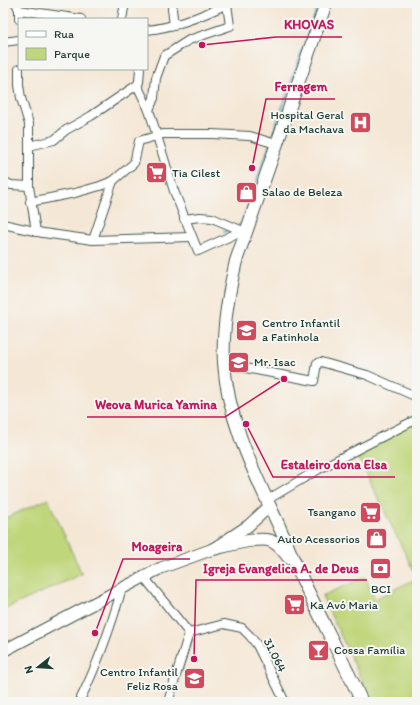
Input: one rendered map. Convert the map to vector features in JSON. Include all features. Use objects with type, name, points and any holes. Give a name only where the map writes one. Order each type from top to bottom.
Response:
[{"type":"main road","points":[[323,6],[245,229],[236,261],[229,290],[225,324],[224,364],[230,401],[239,436],[297,567],[362,702]]},
{"type":"main road","points":[[213,549],[250,541],[266,540],[275,543],[297,567]]},
{"type":"street","points":[[122,18],[125,3]]},
{"type":"street","points":[[173,3],[172,9],[174,26]]},
{"type":"street","points":[[148,30],[174,26],[228,4],[230,26],[189,40],[164,56],[156,78],[154,98],[149,110]]},
{"type":"street","points":[[19,18],[17,6],[76,18]]},
{"type":"street","points":[[3,42],[18,40]]},
{"type":"street","points":[[19,70],[21,98],[29,124],[30,202],[36,232]]},
{"type":"street","points":[[29,146],[54,140],[66,130],[91,116],[137,85],[139,82],[140,70]]},
{"type":"street","points":[[137,85],[149,110],[167,172],[191,237],[198,251],[245,229]]},
{"type":"street","points":[[30,202],[84,191],[113,181],[134,163],[139,140],[157,135],[212,134],[250,136],[276,144]]},
{"type":"street","points":[[3,181],[11,185],[29,186]]},
{"type":"street","points":[[93,240],[113,181]]},
{"type":"street","points":[[184,218],[212,218],[245,229]]},
{"type":"street","points":[[3,224],[36,232],[93,240],[191,237]]},
{"type":"street","points":[[224,364],[314,381],[317,363],[321,362],[367,375],[417,396]]},
{"type":"street","points":[[3,651],[161,568],[213,549],[248,526],[268,503],[319,470],[417,419]]},
{"type":"street","points":[[144,577],[188,633],[168,702]]},
{"type":"street","points":[[79,702],[99,653],[122,588]]},
{"type":"street","name":"31.064","points":[[188,633],[224,624],[242,628],[257,645],[285,702]]},
{"type":"green space","points":[[417,418],[417,578],[357,455]]},
{"type":"green space","points":[[48,499],[82,574],[3,610],[3,519]]},
{"type":"green space","points":[[365,577],[375,599],[417,578],[417,702],[372,702],[322,596]]},
{"type":"waterway","points":[[271,140],[319,3]]},
{"type":"waterway","points":[[237,226],[242,223],[270,144]]},
{"type":"waterway","points":[[224,232],[231,229]]},
{"type":"place","name":"KHOVAS","points":[[202,45]]},
{"type":"place","name":"Hospital Geral da Machava","points":[[360,122]]},
{"type":"place","name":"Ferragem","points":[[252,168]]},
{"type":"place","name":"Tia Cilest","points":[[156,173]]},
{"type":"place","name":"Salao de Beleza","points":[[247,192]]},
{"type":"place","name":"Centro Infantil a Fatinhola","points":[[246,330]]},
{"type":"place","name":"Mr. Isac","points":[[239,362]]},
{"type":"place","name":"Weova Murica Yamina","points":[[284,379]]},
{"type":"place","name":"Estaleiro dona Elsa","points":[[246,424]]},
{"type":"place","name":"Tsangano","points":[[371,512]]},
{"type":"place","name":"Auto Acessorios","points":[[376,539]]},
{"type":"place","name":"BCI","points":[[381,568]]},
{"type":"place","name":"Ka Avó Maria","points":[[294,605]]},
{"type":"place","name":"Moageira","points":[[95,633]]},
{"type":"place","name":"Cossa Família","points":[[318,650]]},
{"type":"place","name":"Igreja Evangelica A. de Deus","points":[[194,659]]},
{"type":"place","name":"Centro Infantil Feliz Rosa","points":[[194,679]]}]
